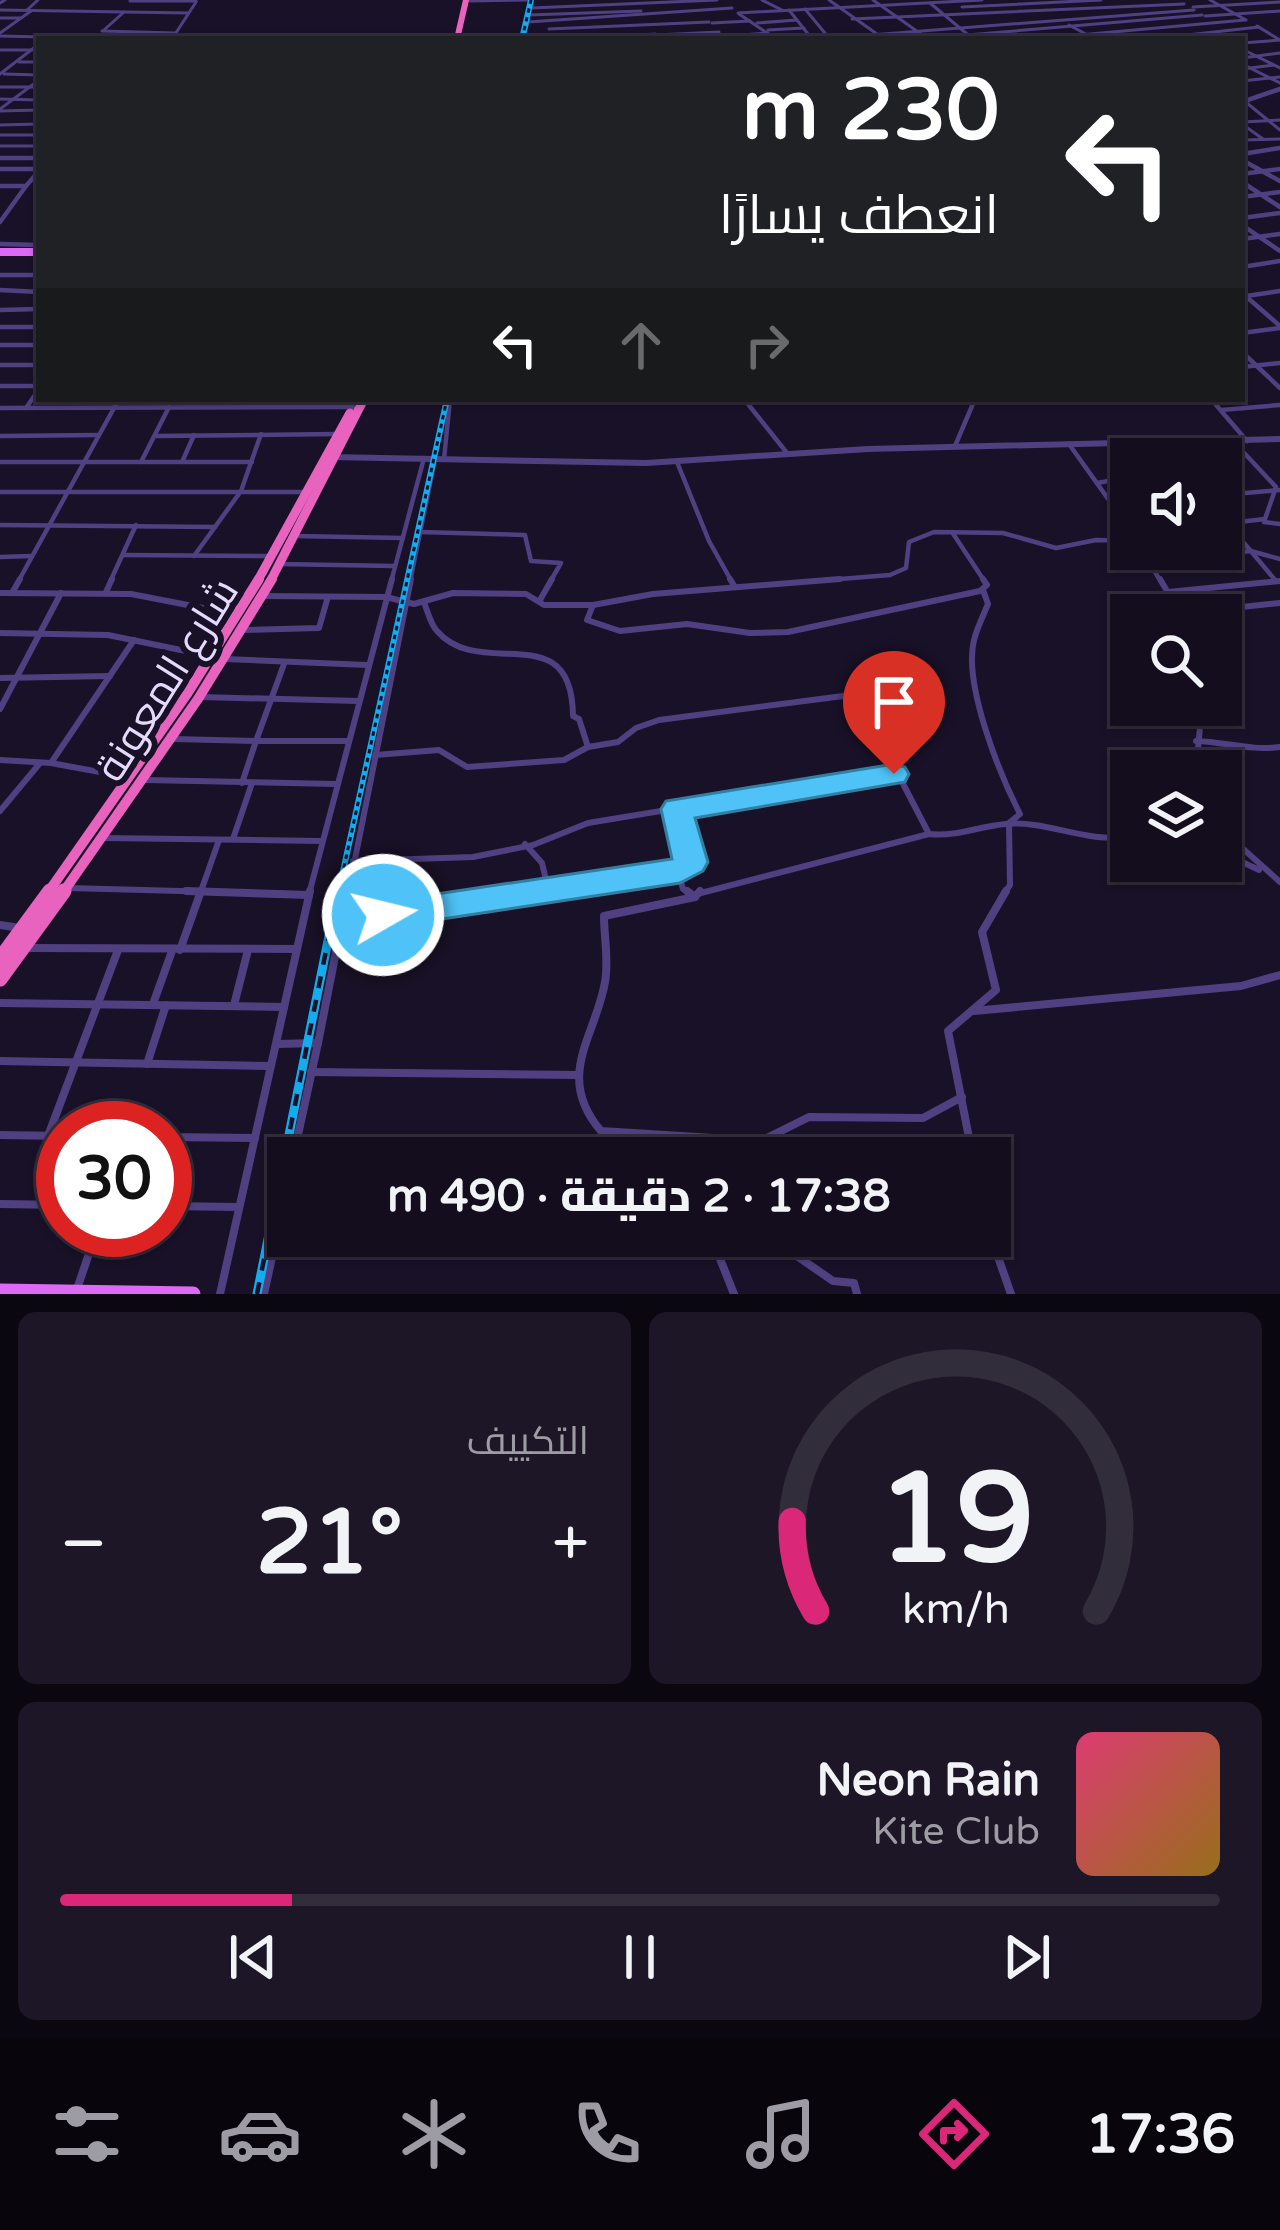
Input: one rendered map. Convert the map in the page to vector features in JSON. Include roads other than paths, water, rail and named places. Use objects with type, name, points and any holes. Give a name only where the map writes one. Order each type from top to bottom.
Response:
[{"type":"highway","points":[[461,36],[469,0]]},
{"type":"highway","name":"شارع المعونة","points":[[0,979],[103,838],[136,779],[238,630],[358,402]]},
{"type":"highway","name":"شارع المعونة","points":[[0,958],[170,739],[237,614],[294,536],[358,402]]},
{"type":"main road","points":[[0,250],[36,251]]},
{"type":"main road","points":[[0,1292],[193,1294]]},
{"type":"street","points":[[0,33],[23,18],[38,0]]},
{"type":"street","points":[[65,11],[77,0]]},
{"type":"street","points":[[96,36],[130,0],[197,1]]},
{"type":"street","points":[[469,0],[529,0]]},
{"type":"street","points":[[492,7],[501,0]]},
{"type":"street","points":[[524,36],[529,0]]},
{"type":"street","points":[[523,9],[529,0]]},
{"type":"street","points":[[719,0],[772,36]]},
{"type":"street","points":[[531,8],[550,3],[732,0]]},
{"type":"street","points":[[762,0],[786,10],[810,36]]},
{"type":"street","points":[[838,0],[829,0],[879,36]]},
{"type":"street","points":[[738,13],[875,2],[982,0]]},
{"type":"street","points":[[962,7],[1101,0]]},
{"type":"street","points":[[1127,0],[1194,36]]},
{"type":"street","points":[[1154,0],[1161,5]]},
{"type":"street","points":[[1177,0],[1214,23]]},
{"type":"street","points":[[1210,0],[1280,40]]},
{"type":"street","points":[[174,36],[197,1]]},
{"type":"street","points":[[928,1],[969,36]]},
{"type":"street","points":[[953,1],[1010,36]]},
{"type":"street","points":[[636,2],[657,36],[727,36],[803,28]]},
{"type":"street","points":[[875,2],[924,36]]},
{"type":"street","points":[[1027,2],[1089,36]]},
{"type":"street","points":[[1253,2],[1280,13]]},
{"type":"street","points":[[862,36],[1280,2]]},
{"type":"street","points":[[1,3],[30,10],[188,13]]},
{"type":"street","points":[[548,36],[550,3]]},
{"type":"street","points":[[664,3],[674,14]]},
{"type":"street","points":[[852,20],[1189,7]]},
{"type":"street","points":[[529,19],[732,8]]},
{"type":"street","points":[[805,9],[827,36]]},
{"type":"street","points":[[550,18],[641,11]]},
{"type":"street","points":[[976,36],[1271,11]]},
{"type":"street","points":[[700,12],[727,36]]},
{"type":"street","points":[[0,18],[23,18]]},
{"type":"street","points":[[549,29],[797,20]]},
{"type":"street","points":[[1072,36],[1245,20]]},
{"type":"street","points":[[1204,24],[1229,36]]},
{"type":"street","points":[[598,27],[602,36]]},
{"type":"street","points":[[1198,36],[1258,27]]},
{"type":"street","points":[[102,31],[176,33]]},
{"type":"street","points":[[0,33],[36,37]]},
{"type":"street","points":[[1207,33],[1214,36]]},
{"type":"street","points":[[1245,44],[1280,40]]},
{"type":"street","points":[[1245,47],[1278,66]]},
{"type":"street","points":[[36,48],[0,74],[36,80]]},
{"type":"street","points":[[1,50],[31,50]]},
{"type":"street","points":[[1245,62],[1280,53]]},
{"type":"street","points":[[16,62],[36,62]]},
{"type":"street","points":[[1245,65],[1280,83],[1271,92],[1245,100]]},
{"type":"street","points":[[1251,68],[1278,66]]},
{"type":"street","points":[[1245,82],[1270,78]]},
{"type":"street","points":[[0,110],[36,83]]},
{"type":"street","points":[[0,87],[30,87]]},
{"type":"street","points":[[1271,92],[1280,98]]},
{"type":"street","points":[[0,99],[36,100]]},
{"type":"street","points":[[1245,103],[1280,130]]},
{"type":"street","points":[[0,110],[36,110]]},
{"type":"street","points":[[0,135],[24,110]]},
{"type":"street","points":[[1245,123],[1280,120]]},
{"type":"street","points":[[0,125],[36,124]]},
{"type":"street","points":[[1245,125],[1264,140]]},
{"type":"street","points":[[0,135],[36,134]]},
{"type":"street","points":[[1245,140],[1280,140]]},
{"type":"street","points":[[0,146],[36,146]]},
{"type":"street","points":[[1245,157],[1280,148]]},
{"type":"street","points":[[1269,153],[1280,158]]},
{"type":"street","points":[[0,158],[36,158]]},
{"type":"street","points":[[1245,159],[1280,181]]},
{"type":"street","points":[[0,169],[36,170]]},
{"type":"street","points":[[1245,174],[1280,170]]},
{"type":"street","points":[[1,220],[36,174]]},
{"type":"street","points":[[0,186],[36,183]]},
{"type":"street","points":[[1245,184],[1280,210]]},
{"type":"street","points":[[1245,196],[1280,192]]},
{"type":"street","points":[[1245,221],[1280,210]]},
{"type":"street","points":[[1245,224],[1280,251]]},
{"type":"street","points":[[1245,238],[1280,234]]},
{"type":"street","points":[[1245,264],[1280,261]]},
{"type":"street","points":[[0,275],[36,275]]},
{"type":"street","points":[[26,290],[36,278]]},
{"type":"street","points":[[0,290],[36,292]]},
{"type":"street","points":[[1245,295],[1280,291]]},
{"type":"street","points":[[1245,297],[1280,327]]},
{"type":"street","points":[[0,310],[36,308]]},
{"type":"street","points":[[12,327],[25,310]]},
{"type":"street","points":[[0,327],[36,327]]},
{"type":"street","points":[[11,345],[24,327]]},
{"type":"street","points":[[1245,333],[1280,327]]},
{"type":"street","points":[[0,345],[36,345]]},
{"type":"street","points":[[1245,355],[1280,388]]},
{"type":"street","points":[[1245,367],[1280,363]]},
{"type":"street","points":[[0,365],[36,365]]},
{"type":"street","points":[[0,386],[36,387]]},
{"type":"street","points":[[26,408],[36,392]]},
{"type":"street","points":[[12,593],[118,402]]},
{"type":"street","points":[[198,407],[200,402]]},
{"type":"street","points":[[283,407],[285,402]]},
{"type":"street","points":[[0,408],[283,407],[358,402]]},
{"type":"street","points":[[297,1137],[449,402]]},
{"type":"street","points":[[746,402],[787,453]]},
{"type":"street","points":[[955,446],[973,402]]},
{"type":"street","points":[[1214,402],[1247,441]]},
{"type":"street","points":[[1221,410],[1280,405]]},
{"type":"street","points":[[141,462],[169,407]]},
{"type":"street","points":[[194,556],[241,491],[261,434]]},
{"type":"street","points":[[0,436],[99,435]]},
{"type":"street","points":[[154,436],[339,435]]},
{"type":"street","points":[[182,462],[194,436]]},
{"type":"street","points":[[1242,441],[1280,440]]},
{"type":"street","points":[[1069,445],[1110,500]]},
{"type":"street","points":[[332,457],[677,462],[955,446],[1110,445]]},
{"type":"street","points":[[1242,451],[1276,484],[1268,517],[1260,521]]},
{"type":"street","points":[[220,1294],[309,895],[424,458]]},
{"type":"street","points":[[0,462],[253,462]]},
{"type":"street","points":[[677,462],[709,541],[735,587]]},
{"type":"street","points":[[1097,482],[1110,480]]},
{"type":"street","points":[[1242,493],[1277,490]]},
{"type":"street","points":[[0,493],[310,492]]},
{"type":"street","points":[[1242,523],[1280,524]]},
{"type":"street","points":[[0,525],[215,527]]},
{"type":"street","points":[[106,592],[136,525]]},
{"type":"street","points":[[420,532],[525,535],[531,560],[561,563],[540,600]]},
{"type":"street","points":[[952,532],[987,580],[983,590],[988,604],[973,659],[991,758],[1020,814],[1009,823]]},
{"type":"street","points":[[259,596],[386,597],[424,603],[466,592],[526,594],[549,606],[593,605],[653,594],[890,575],[906,568],[912,538],[952,532],[1003,533],[1056,548],[1110,540]]},
{"type":"street","points":[[294,536],[403,538]]},
{"type":"street","points":[[1242,542],[1278,581]]},
{"type":"street","points":[[1242,552],[1280,559]]},
{"type":"street","points":[[123,555],[394,566]]},
{"type":"street","points":[[0,557],[34,556]]},
{"type":"street","points":[[1154,570],[1168,592],[1278,581]]},
{"type":"street","points":[[593,605],[587,620],[601,629],[626,632],[692,624],[762,634],[906,611],[983,590]]},
{"type":"street","points":[[0,593],[106,592],[237,614]]},
{"type":"street","points":[[0,709],[61,593]]},
{"type":"street","points":[[238,630],[320,628],[328,598]]},
{"type":"street","points":[[424,603],[430,628],[448,645],[536,653],[560,670],[574,689],[573,716],[579,719],[588,747]]},
{"type":"street","points":[[1242,607],[1280,603]]},
{"type":"street","points":[[0,633],[134,640],[216,657],[284,664],[368,665]]},
{"type":"street","points":[[51,763],[134,640]]},
{"type":"street","points":[[233,839],[256,742],[284,664]]},
{"type":"street","points":[[0,678],[111,676]]},
{"type":"street","points":[[375,755],[439,750],[461,766],[493,767],[564,760],[588,747],[618,742],[628,732],[658,720],[851,695],[915,717]]},
{"type":"street","points":[[196,697],[358,701]]},
{"type":"street","points":[[1196,750],[1198,726]]},
{"type":"street","points":[[170,739],[348,741]]},
{"type":"street","points":[[1196,741],[1239,743],[1253,751],[1280,747]]},
{"type":"street","points":[[0,760],[51,763],[136,779],[337,784]]},
{"type":"street","points":[[0,811],[40,762]]},
{"type":"street","points":[[353,860],[442,861],[525,844],[588,823],[897,772],[929,834]]},
{"type":"street","points":[[342,922],[678,871],[692,862],[677,809]]},
{"type":"street","points":[[969,1137],[948,1031],[996,990],[982,932],[1010,885],[1009,823]]},
{"type":"street","points":[[697,1137],[601,1131],[589,1117],[578,1075],[588,1025],[605,982],[604,916],[695,897],[701,890],[929,834],[950,836],[1009,823],[1110,840]]},
{"type":"street","points":[[103,838],[323,841]]},
{"type":"street","points":[[153,1005],[219,840]]},
{"type":"street","points":[[510,896],[548,884],[542,863],[525,844]]},
{"type":"street","points":[[1242,848],[1277,880]]},
{"type":"street","points":[[1242,862],[1277,880]]},
{"type":"street","points":[[678,871],[683,889],[695,897]]},
{"type":"street","points":[[64,888],[309,895]]},
{"type":"street","points":[[0,925],[22,929]]},
{"type":"street","points":[[23,948],[297,949]]},
{"type":"street","points":[[61,1101],[118,950]]},
{"type":"street","points":[[234,1006],[248,950]]},
{"type":"street","points":[[970,1012],[1240,986],[1280,975]]},
{"type":"street","points":[[0,1003],[284,1007]]},
{"type":"street","points":[[147,1064],[166,1005]]},
{"type":"street","points":[[275,1044],[318,1043]]},
{"type":"street","points":[[0,1061],[270,1066]]},
{"type":"street","points":[[311,1072],[578,1075]]},
{"type":"street","points":[[769,1137],[809,1117],[923,1118],[962,1097]]},
{"type":"street","points":[[0,1136],[36,1136]]},
{"type":"street","points":[[192,1137],[254,1138]]},
{"type":"street","points":[[0,1204],[36,1205]]},
{"type":"street","points":[[192,1206],[239,1207]]},
{"type":"street","points":[[76,1292],[88,1257]]},
{"type":"street","points":[[264,1294],[272,1257]]},
{"type":"street","points":[[719,1257],[734,1294]]},
{"type":"street","points":[[798,1257],[833,1281],[854,1283],[857,1294]]},
{"type":"street","points":[[998,1257],[1011,1294]]},
{"type":"railway","points":[[523,36],[531,0]]},
{"type":"railway","points":[[338,894],[446,402]]},
{"type":"railway","points":[[257,1294],[338,891]]}]
